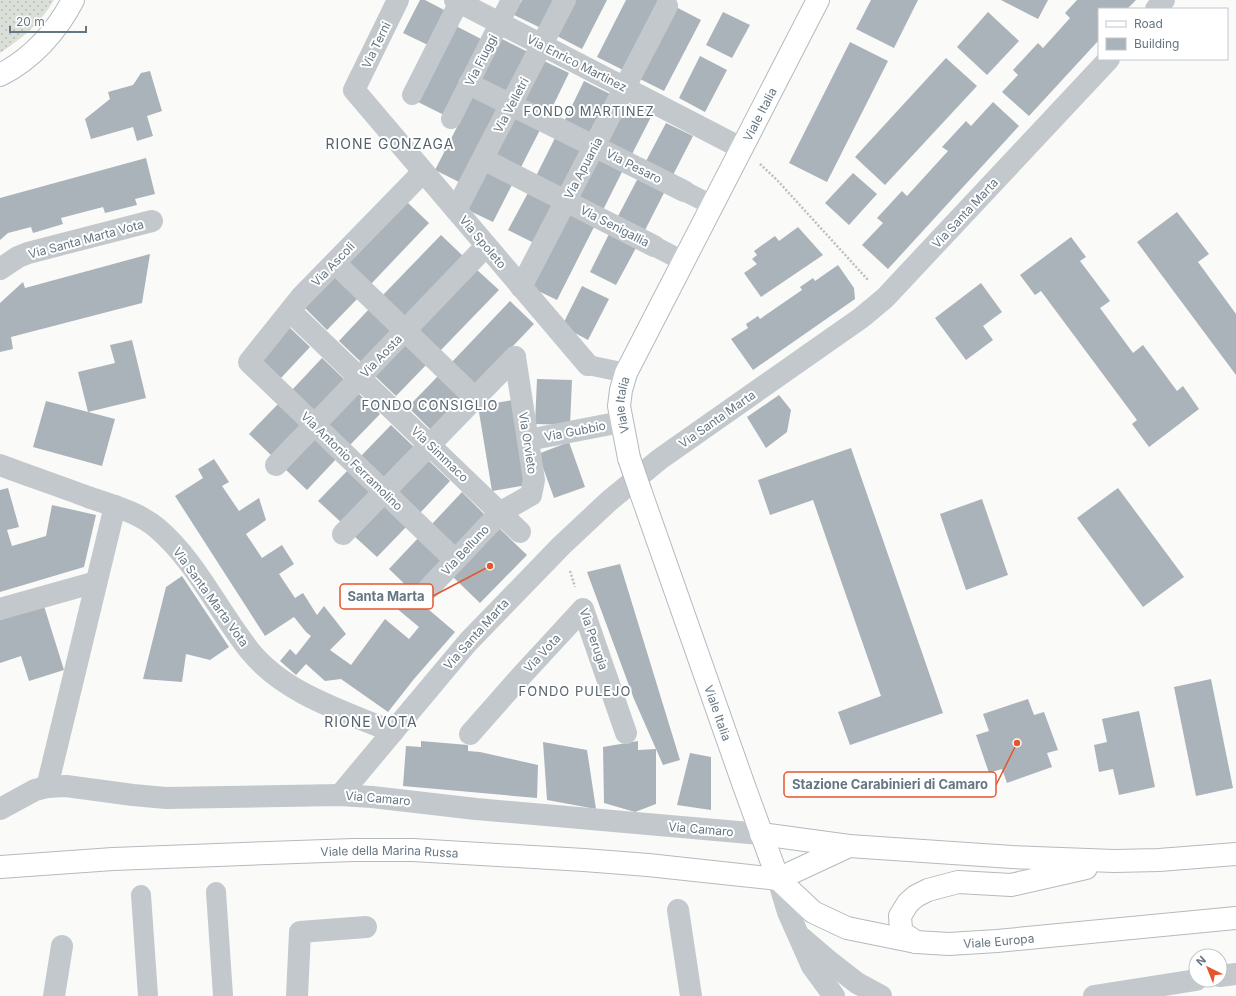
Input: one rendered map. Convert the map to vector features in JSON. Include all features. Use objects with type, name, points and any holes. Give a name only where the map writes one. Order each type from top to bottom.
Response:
[{"type":"main road","points":[[0,75],[25,59],[40,46],[56,28],[73,0]]},
{"type":"main road","name":"Viale Italia","points":[[778,879],[641,494],[629,458],[618,406],[626,373],[818,0]]},
{"type":"main road","points":[[761,834],[849,846],[1012,857],[1114,861],[1159,860],[1236,854]]},
{"type":"main road","points":[[778,879],[849,846]]},
{"type":"main road","name":"Viale della Marina Russa","points":[[0,867],[113,859],[320,851],[413,850],[605,862],[778,879]]},
{"type":"main road","points":[[916,942],[904,934],[901,929],[900,916],[908,903],[916,896],[928,890],[958,882],[1011,884],[1114,861]]},
{"type":"main road","name":"Viale Europa","points":[[778,879],[813,912],[847,928],[916,942],[949,944],[997,941],[1236,918]]},
{"type":"street","name":"Via Terni","points":[[354,90],[398,0]]},
{"type":"street","name":"Via Fiuggi","points":[[451,119],[511,0]]},
{"type":"street","name":"Via Velletri","points":[[456,210],[566,0]]},
{"type":"street","points":[[1157,8],[1164,0]]},
{"type":"street","name":"Via Enrico Martinez","points":[[457,1],[741,148]]},
{"type":"street","points":[[412,95],[457,1]]},
{"type":"street","name":"Via Apuania","points":[[520,287],[667,6]]},
{"type":"street","name":"Via Santa Marta","points":[[340,795],[468,642],[561,546],[609,501],[660,459],[861,318],[885,298],[1108,60]]},
{"type":"street","name":"Via Pesaro","points":[[469,84],[712,205]]},
{"type":"street","name":"Via Spoleto","points":[[354,90],[520,287],[588,365],[626,373]]},
{"type":"street","name":"Via Senigallia","points":[[483,159],[683,261]]},
{"type":"street","name":"Via Ascoli","points":[[249,362],[301,297],[423,172]]},
{"type":"street","name":"Via Santa Marta Vota","points":[[0,269],[18,257],[28,253],[152,221]]},
{"type":"street","name":"Via Aosta","points":[[276,465],[486,246]]},
{"type":"street","points":[[335,263],[475,398],[343,534]]},
{"type":"street","name":"Via Simmaco","points":[[290,311],[520,532]]},
{"type":"street","name":"Via Orvieto","points":[[475,398],[515,357],[534,480],[531,495],[500,512]]},
{"type":"street","name":"Via Antonio Ferramolino","points":[[249,362],[455,560]]},
{"type":"street","name":"Via Gubbio","points":[[528,440],[621,422]]},
{"type":"street","name":"Via Santa Marta Vota","points":[[0,465],[114,506],[135,515],[156,527],[172,543],[191,567],[250,652],[275,675],[297,690],[319,701],[393,732]]},
{"type":"street","points":[[47,787],[114,506]]},
{"type":"street","name":"Via Belluno","points":[[429,588],[500,512]]},
{"type":"street","points":[[0,609],[96,582]]},
{"type":"street","name":"Via Perugia","points":[[583,609],[626,733]]},
{"type":"street","name":"Via Vota","points":[[470,734],[583,609]]},
{"type":"street","name":"Via Camaro","points":[[0,809],[35,790],[47,787],[66,786],[133,796],[166,798],[340,795],[372,797],[476,809],[761,834]]},
{"type":"street","points":[[778,879],[788,912],[812,966],[834,996]]},
{"type":"street","points":[[216,892],[223,996]]},
{"type":"street","points":[[141,895],[148,996]]},
{"type":"street","points":[[678,910],[691,996]]},
{"type":"street","points":[[297,996],[300,932],[366,927]]},
{"type":"street","points":[[798,934],[857,983],[881,996]]},
{"type":"street","points":[[54,996],[62,946]]},
{"type":"street","points":[[1094,996],[1188,981]]},
{"type":"path","points":[[741,148],[777,180],[885,298]]},
{"type":"path","name":"Via Perugia","points":[[561,546],[583,609]]},
{"type":"shaded area","points":[[0,0],[54,0],[49,9],[30,30],[0,53]]},
{"type":"building","points":[[420,0],[425,0],[446,11],[428,45],[403,33]]},
{"type":"building","points":[[522,0],[555,0],[541,28],[514,15]]},
{"type":"building","points":[[575,0],[607,0],[582,49],[557,36]]},
{"type":"building","points":[[626,0],[658,0],[623,70],[597,57]]},
{"type":"building","points":[[871,0],[918,0],[894,48],[856,29]]},
{"type":"building","points":[[1001,0],[1048,0],[1038,19]]},
{"type":"building","points":[[1077,0],[1136,0],[1128,8],[1098,8],[1098,41],[1029,116],[1002,92],[1018,75],[1013,70],[1038,43],[1043,48],[1070,18],[1065,13]]},
{"type":"building","points":[[674,6],[701,20],[664,91],[638,78]]},
{"type":"building","points":[[723,12],[750,25],[732,58],[706,45]]},
{"type":"building","points":[[988,12],[1019,41],[987,75],[957,47]]},
{"type":"building","points":[[456,26],[483,40],[444,115],[418,102]]},
{"type":"building","points":[[502,39],[528,52],[507,93],[481,80]]},
{"type":"building","points":[[850,42],[888,61],[827,182],[789,163]]},
{"type":"building","points":[[700,56],[727,70],[705,112],[679,98]]},
{"type":"building","points":[[946,58],[977,86],[885,185],[855,157]]},
{"type":"building","points":[[544,61],[569,73],[549,114],[524,101]]},
{"type":"building","points":[[150,71],[162,111],[147,116],[153,136],[137,141],[133,127],[91,139],[85,119],[110,99],[108,92],[133,85],[141,73]]},
{"type":"building","points":[[584,81],[610,94],[590,135],[564,122]]},
{"type":"building","points":[[474,94],[500,108],[461,183],[435,170]]},
{"type":"building","points":[[625,102],[652,115],[631,156],[604,142]]},
{"type":"building","points":[[993,102],[1019,126],[888,269],[862,245],[883,223],[877,218],[902,191],[907,196],[948,151],[942,147],[966,121],[971,126]]},
{"type":"building","points":[[516,116],[541,128],[520,169],[495,156]]},
{"type":"building","points":[[666,123],[693,136],[672,177],[645,163]]},
{"type":"building","points":[[556,136],[582,149],[561,190],[536,176]]},
{"type":"building","points":[[597,157],[623,170],[603,210],[577,197]]},
{"type":"building","points":[[146,158],[155,194],[135,199],[137,205],[105,213],[103,207],[61,218],[63,224],[33,233],[31,227],[8,233],[0,240],[0,198]]},
{"type":"building","points":[[488,170],[513,183],[493,222],[468,210]]},
{"type":"building","points":[[853,173],[877,194],[849,225],[825,203]]},
{"type":"building","points":[[638,178],[665,191],[644,232],[617,218]]},
{"type":"building","points":[[529,191],[554,204],[534,243],[508,230]]},
{"type":"building","points":[[406,201],[429,223],[370,285],[347,263]]},
{"type":"building","points":[[569,212],[595,225],[557,300],[530,287]]},
{"type":"building","points":[[1177,212],[1209,254],[1198,262],[1236,314],[1236,375],[1137,242]]},
{"type":"building","points":[[798,227],[823,255],[761,297],[744,273],[757,264],[752,259],[757,255],[754,251],[775,236],[779,241]]},
{"type":"building","points":[[610,232],[637,246],[616,285],[590,272]]},
{"type":"building","points":[[441,235],[464,257],[404,318],[382,296]]},
{"type":"building","points":[[1071,237],[1086,257],[1080,261],[1110,301],[1100,308],[1133,353],[1143,345],[1177,391],[1183,386],[1199,409],[1149,447],[1132,424],[1137,420],[1041,291],[1035,295],[1020,275]]},
{"type":"building","points":[[150,254],[142,303],[11,337],[13,349],[0,352],[0,303],[23,282],[25,288]]},
{"type":"building","points":[[838,265],[854,288],[855,299],[753,370],[731,339],[748,328],[746,324],[758,316],[760,319],[802,290],[800,287],[813,278],[815,281]]},
{"type":"building","points":[[476,269],[499,290],[439,352],[417,330]]},
{"type":"building","points":[[335,275],[359,297],[327,330],[304,307]]},
{"type":"building","points":[[981,283],[1002,312],[983,326],[993,340],[966,360],[935,318]]},
{"type":"building","points":[[582,286],[609,299],[588,340],[562,326]]},
{"type":"building","points":[[510,301],[534,324],[475,386],[451,363]]},
{"type":"building","points":[[370,308],[393,330],[362,363],[339,341]]},
{"type":"building","points":[[287,325],[310,347],[280,379],[257,356]]},
{"type":"building","points":[[132,340],[146,398],[88,412],[78,372],[115,363],[110,345]]},
{"type":"building","points":[[406,342],[428,363],[396,396],[374,375]]},
{"type":"building","points":[[322,358],[345,380],[315,412],[292,390]]},
{"type":"building","points":[[440,374],[464,398],[432,431],[408,407]]},
{"type":"building","points":[[537,379],[572,380],[570,425],[535,424]]},
{"type":"building","points":[[357,392],[380,414],[350,445],[327,424]]},
{"type":"building","points":[[779,395],[791,410],[787,432],[766,448],[747,417]]},
{"type":"building","points":[[513,400],[527,485],[492,491],[478,406]]},
{"type":"building","points":[[46,401],[115,419],[102,466],[33,447]]},
{"type":"building","points":[[280,402],[303,424],[272,456],[249,434]]},
{"type":"building","points":[[391,425],[415,448],[385,480],[361,456]]},
{"type":"building","points":[[315,436],[338,457],[307,490],[284,468]]},
{"type":"building","points":[[569,442],[585,487],[554,498],[538,454]]},
{"type":"building","points":[[851,448],[943,713],[850,745],[838,712],[881,696],[813,500],[770,515],[758,480]]},
{"type":"building","points":[[214,459],[229,482],[222,486],[239,511],[259,498],[266,520],[246,534],[262,558],[282,545],[294,564],[279,574],[295,598],[303,593],[317,615],[324,606],[346,634],[330,650],[351,665],[385,619],[409,639],[419,627],[395,607],[408,592],[455,632],[414,679],[388,712],[341,679],[325,681],[306,664],[296,675],[280,661],[290,649],[296,655],[311,636],[294,617],[265,636],[175,496],[203,478],[198,469]]},
{"type":"building","points":[[427,459],[450,481],[420,513],[396,490]]},
{"type":"building","points":[[350,468],[374,491],[343,524],[318,501]]},
{"type":"building","points":[[8,488],[19,527],[7,530],[12,546],[46,536],[52,505],[96,515],[84,567],[0,592],[0,490]]},
{"type":"building","points":[[1118,488],[1184,577],[1143,607],[1077,518]]},
{"type":"building","points":[[462,492],[486,516],[456,547],[432,524]]},
{"type":"building","points":[[982,499],[1008,575],[966,590],[940,514]]},
{"type":"building","points":[[385,502],[408,525],[377,557],[353,535]]},
{"type":"building","points":[[499,528],[527,555],[480,603],[452,576]]},
{"type":"building","points":[[420,536],[444,559],[413,592],[389,569]]},
{"type":"building","points":[[620,564],[680,760],[663,765],[634,699],[587,572]]},
{"type":"building","points":[[182,576],[229,647],[210,660],[186,654],[182,682],[143,679],[166,587]]},
{"type":"building","points":[[44,606],[64,670],[29,681],[21,656],[0,663],[0,620]]},
{"type":"building","points":[[1211,679],[1233,788],[1196,796],[1174,687]]},
{"type":"building","points":[[1028,699],[1034,715],[1044,712],[1058,750],[1047,753],[1052,767],[1007,783],[1002,769],[989,773],[976,735],[989,731],[983,714]]},
{"type":"building","points":[[1139,711],[1155,787],[1119,795],[1113,769],[1099,772],[1094,745],[1107,742],[1102,719]]},
{"type":"building","points":[[421,741],[468,745],[468,751],[480,752],[538,765],[537,798],[403,786],[406,746],[421,747]]},
{"type":"building","points":[[638,741],[638,750],[656,749],[656,804],[635,812],[604,803],[603,747]]},
{"type":"building","points":[[543,742],[587,750],[596,809],[547,800]]},
{"type":"building","points":[[690,753],[711,757],[711,810],[677,805]]},
{"type":"place","name":"Santa Marta","points":[[490,566]]},
{"type":"place","name":"Stazione Carabinieri di Camaro","points":[[1017,743]]},
{"type":"district","name":"FONDO MARTINEZ","points":[[589,111]]},
{"type":"district","name":"RIONE GONZAGA","points":[[390,143]]},
{"type":"district","name":"FONDO CONSIGLIO","points":[[430,405]]},
{"type":"district","name":"FONDO PULEJO","points":[[575,691]]},
{"type":"district","name":"RIONE VOTA","points":[[371,721]]}]
